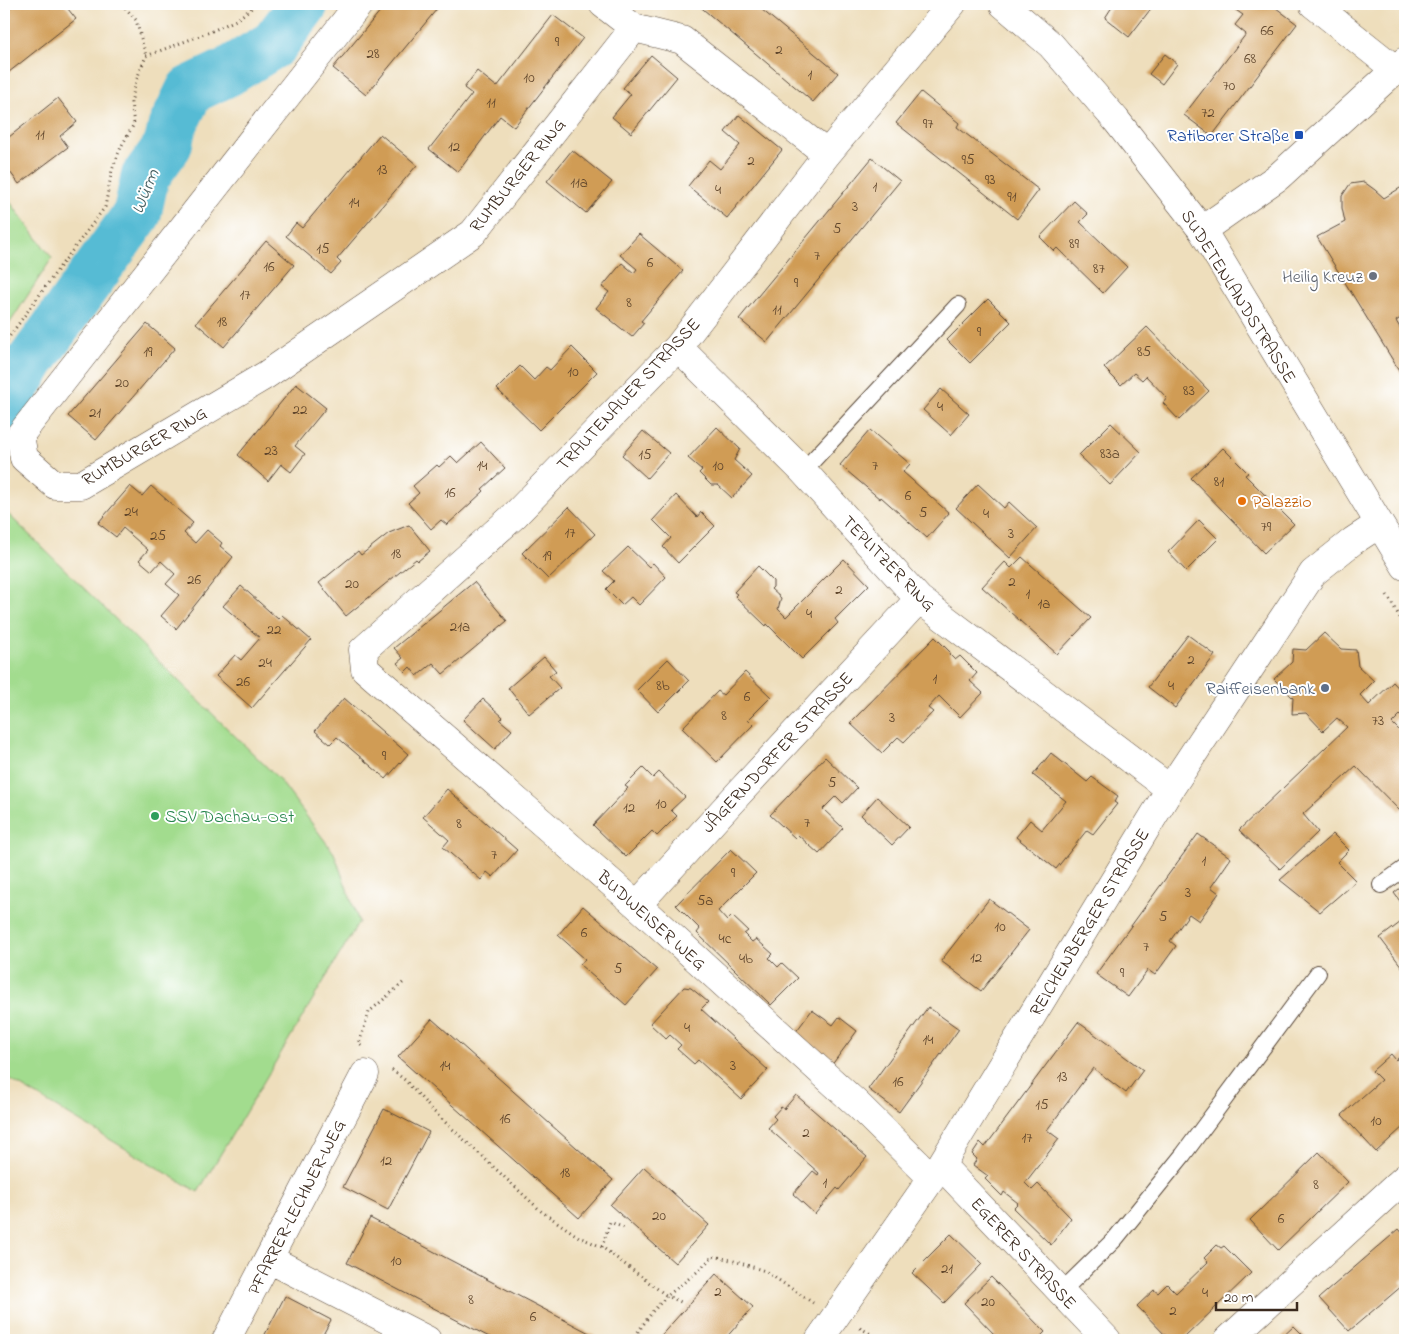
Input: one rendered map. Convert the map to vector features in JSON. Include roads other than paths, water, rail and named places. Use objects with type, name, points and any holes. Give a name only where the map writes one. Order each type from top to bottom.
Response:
[{"type":"street","name":"RUMBURGER RING","points":[[359,4],[20,434],[24,458],[55,485],[81,485],[266,375],[473,233],[634,28]]},
{"type":"street","points":[[603,4],[634,28],[682,40],[826,154]]},
{"type":"street","name":"TRAUTENAUER STRASSE","points":[[365,669],[363,650],[515,515],[678,347],[826,154],[952,4]]},
{"type":"street","name":"SUDETENLANDSTRASSE","points":[[1003,4],[1051,45],[1116,120],[1202,230],[1379,524],[1405,563]]},
{"type":"street","points":[[1202,230],[1278,177],[1400,66],[1314,4]]},
{"type":"street","name":"TEPLITZER RING","points":[[678,347],[803,471],[919,599],[1170,789]]},
{"type":"street","name":"REICHENBERGER STRASSE","points":[[819,1340],[845,1321],[1170,789],[1313,573],[1353,541],[1379,524]]},
{"type":"street","name":"JÄGERNDORFER STRASSE","points":[[636,905],[919,599]]},
{"type":"street","name":"BUDWEISER WEG","points":[[365,669],[636,905],[858,1104],[936,1171]]},
{"type":"street","name":"PFARRER-LECHNER-WEG","points":[[226,1340],[365,1074]]},
{"type":"street","name":"EGERER STRASSE","points":[[936,1171],[1061,1292],[1107,1340]]},
{"type":"street","points":[[1228,1340],[1405,1178]]},
{"type":"street","points":[[269,1259],[427,1340]]},
{"type":"lane","points":[[803,471],[958,305]]},
{"type":"lane","points":[[1381,885],[1405,868]]},
{"type":"lane","points":[[1061,1292],[1115,1239],[1177,1163],[1318,973]]},
{"type":"waterway","name":"Würm","points":[[4,407],[31,361],[137,214],[145,177],[168,145],[172,127],[190,90],[228,72],[274,44],[304,4]]},
{"type":"place","name":"Ratiborer Straße","points":[[1299,135]]},
{"type":"place","name":"Heilig Kreuz","points":[[1373,276]]},
{"type":"place","name":"Palazzio","points":[[1242,501]]},
{"type":"place","name":"Raiffeisenbank","points":[[1325,688]]},
{"type":"place","name":"SSV Dachau-Ost","points":[[155,816]]}]
